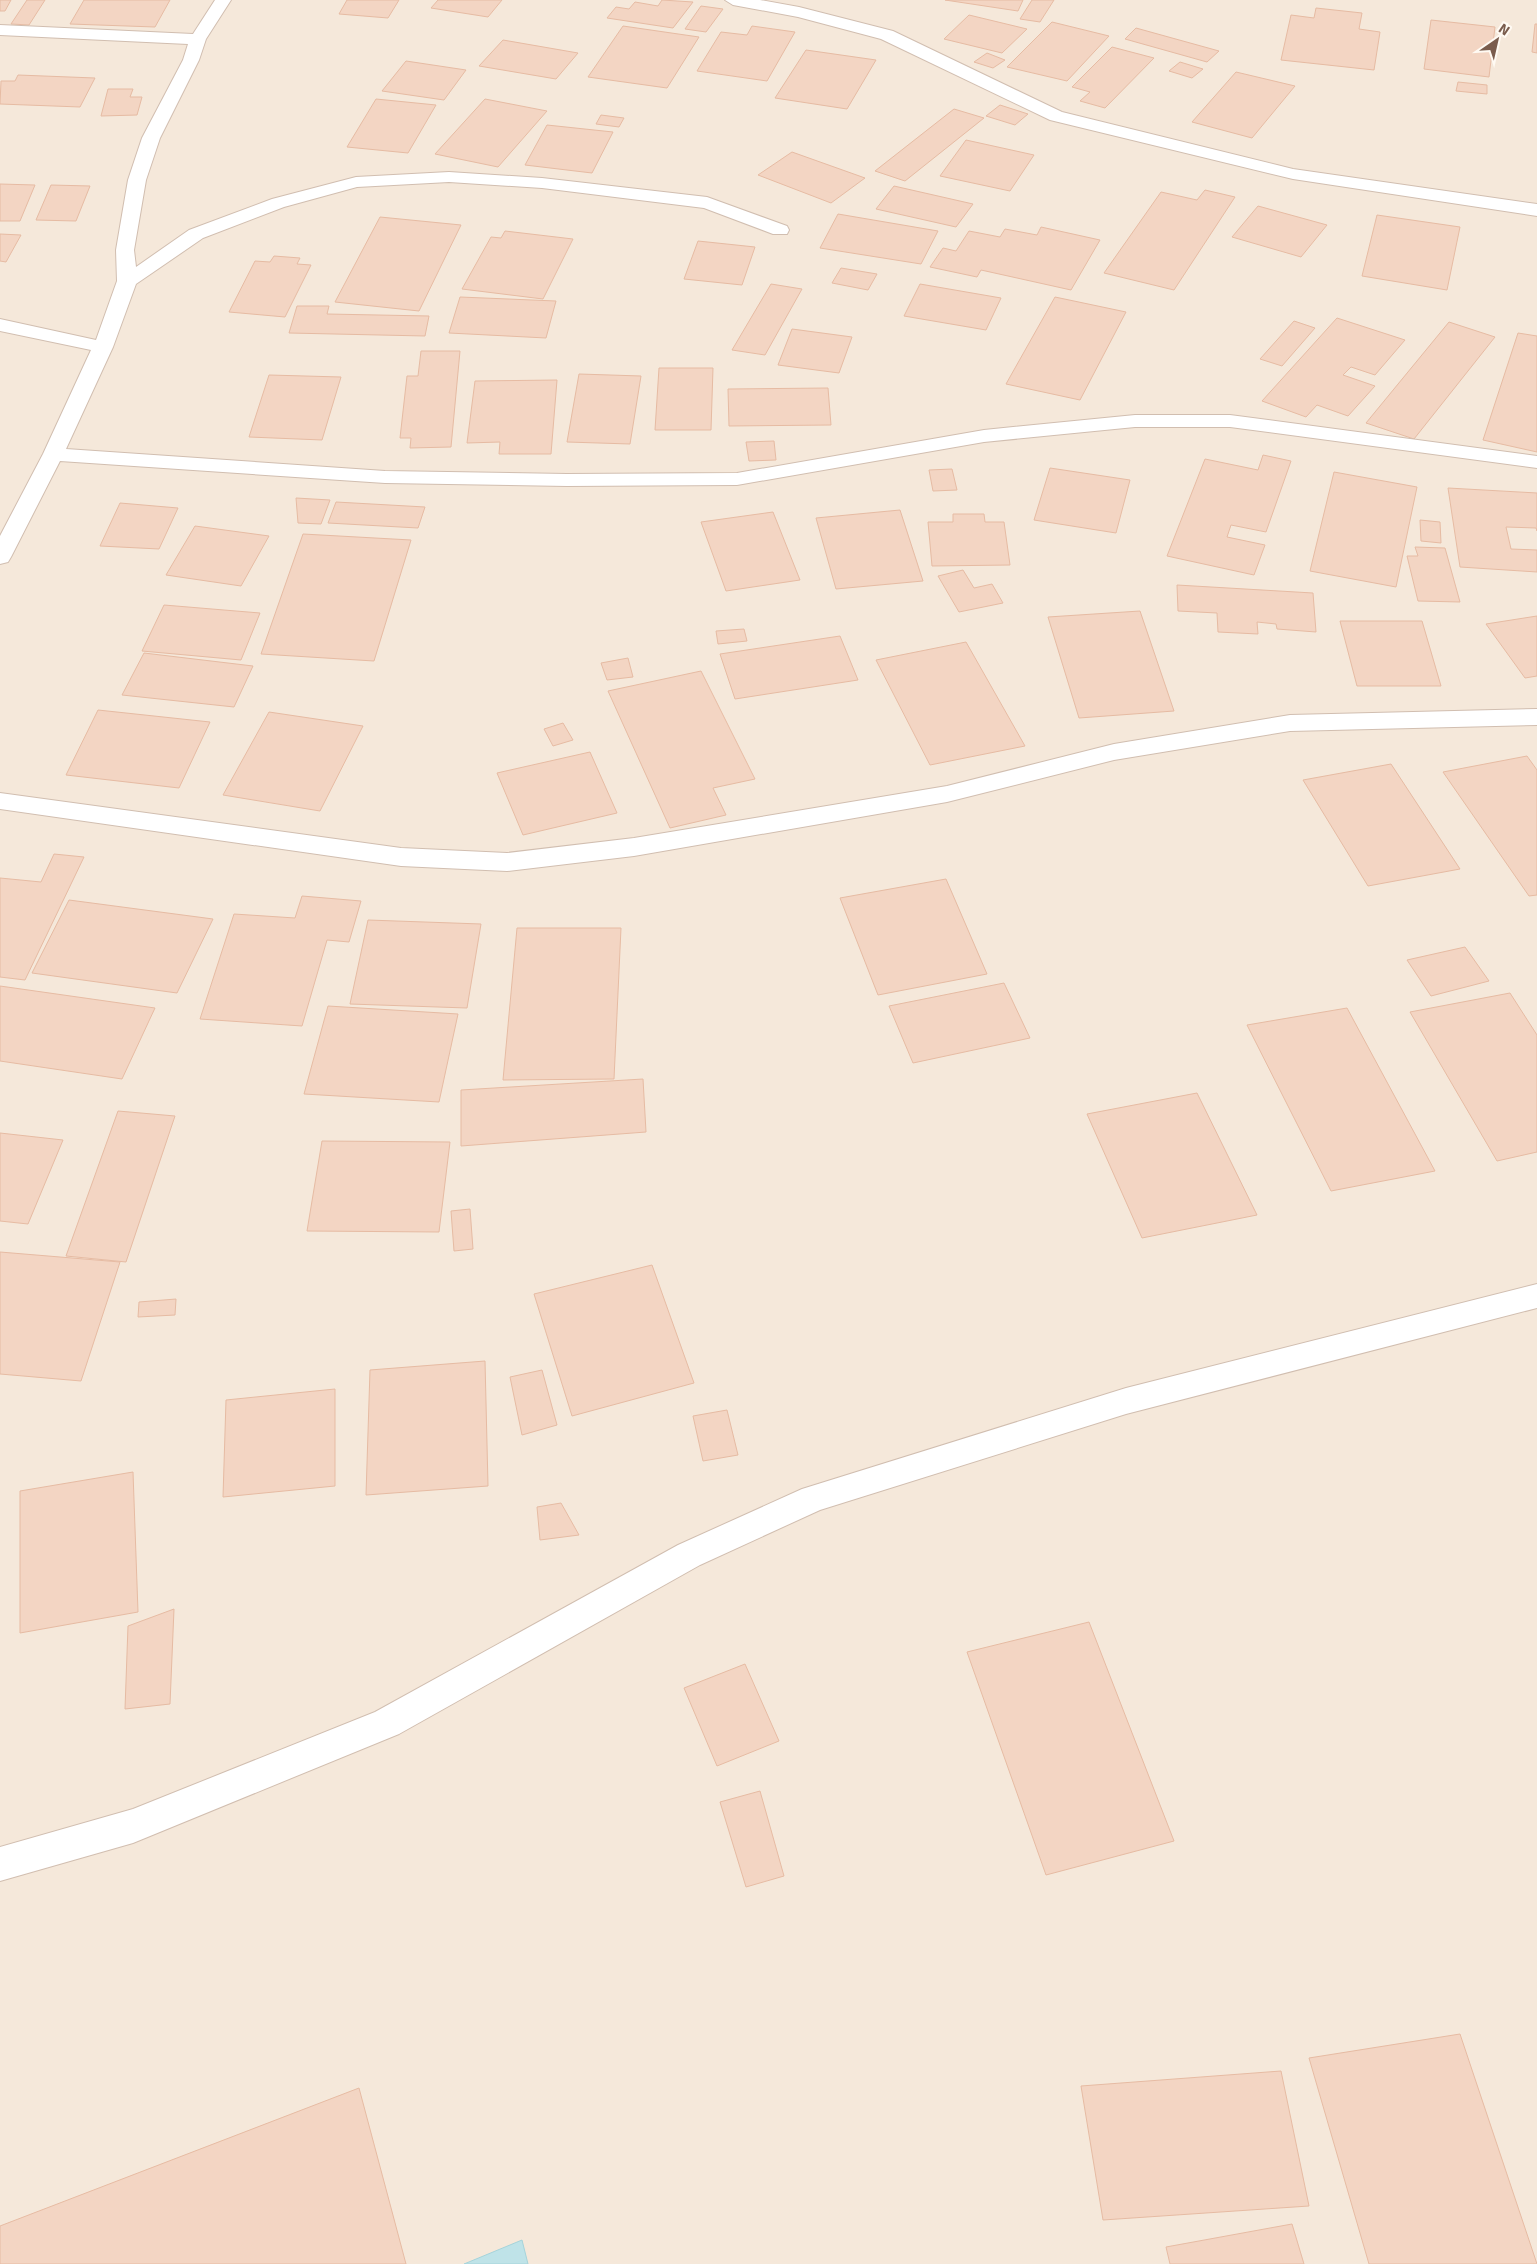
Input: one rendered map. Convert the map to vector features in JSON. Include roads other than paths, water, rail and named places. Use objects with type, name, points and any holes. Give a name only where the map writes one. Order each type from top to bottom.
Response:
[{"type":"street","points":[[0,557],[53,454],[103,347],[127,282],[125,250],[137,180],[151,138],[191,60],[198,39],[223,0]]},
{"type":"street","points":[[733,0],[798,12],[887,35],[1056,116],[1293,174],[1537,210]]},
{"type":"street","points":[[0,30],[198,39]]},
{"type":"street","points":[[127,282],[196,234],[278,203],[356,182],[449,177],[542,183],[707,203],[780,230]]},
{"type":"street","points":[[0,325],[103,347]]},
{"type":"street","points":[[53,454],[384,477],[567,480],[737,478],[829,464],[984,436],[1135,421],[1230,421],[1537,462]]},
{"type":"street","points":[[0,801],[401,857],[507,862],[634,847],[937,795],[1114,752],[1290,723],[1504,719],[1537,716]]},
{"type":"street","points":[[0,1864],[132,1826],[387,1723],[689,1555],[813,1499],[1126,1401],[1537,1296]]},
{"type":"water","points":[[522,2240],[528,2264],[464,2264]]}]
